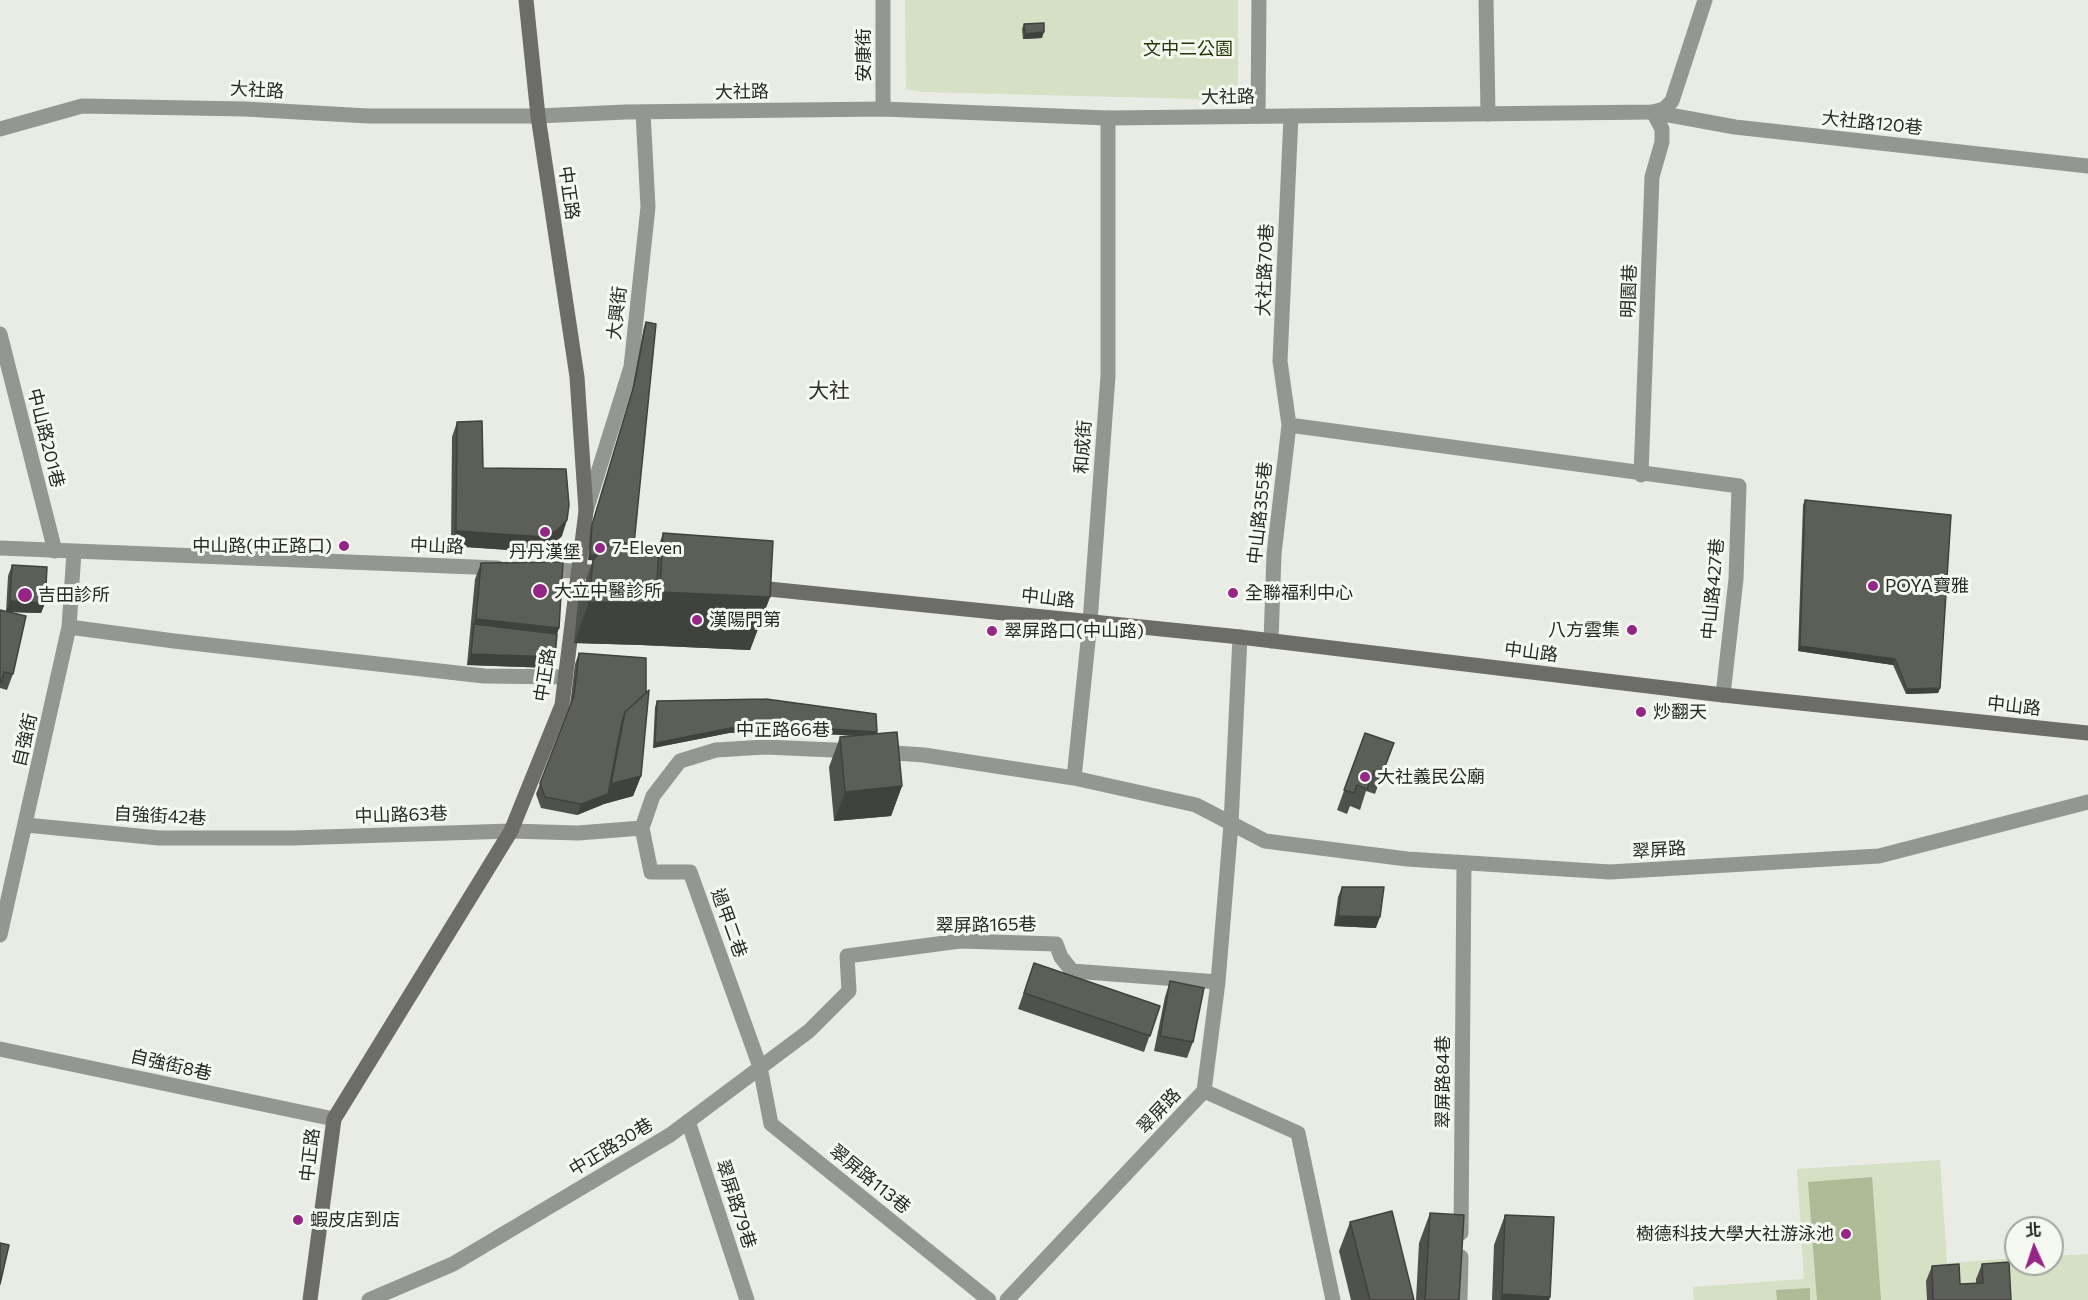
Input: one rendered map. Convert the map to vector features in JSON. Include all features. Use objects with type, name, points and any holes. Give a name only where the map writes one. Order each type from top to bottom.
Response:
[{"type":"main road","name":"中正路","points":[[310,1300],[334,1119],[511,831],[562,705],[586,511],[577,377],[538,116],[526,0]]},
{"type":"main road","points":[[579,571],[625,575]]},
{"type":"main road","name":"中山路","points":[[729,585],[1240,637],[1723,695],[2088,733]]},
{"type":"street","name":"安康街","points":[[883,0],[884,110]]},
{"type":"street","points":[[1258,116],[1259,0]]},
{"type":"street","points":[[1486,0],[1488,114]]},
{"type":"street","points":[[1653,112],[1664,109],[1672,101],[1705,0]]},
{"type":"street","name":"大社路","points":[[0,129],[82,106],[244,109],[368,116],[538,116],[643,112],[884,110],[1108,118],[1653,112]]},
{"type":"street","name":"大興街","points":[[586,511],[631,367],[648,207],[643,112]]},
{"type":"street","name":"大社路120巷","points":[[1653,112],[1735,127],[2088,166]]},
{"type":"street","name":"明園巷","points":[[1641,475],[1652,177],[1662,142],[1662,129],[1653,112]]},
{"type":"street","name":"大社路70巷","points":[[1289,425],[1280,362],[1291,116]]},
{"type":"street","name":"和成街","points":[[1074,778],[1090,622],[1108,376],[1108,118]]},
{"type":"street","name":"中山路201巷","points":[[0,334],[55,551]]},
{"type":"street","points":[[1289,425],[1641,475]]},
{"type":"street","name":"中山路355巷","points":[[1271,641],[1274,554],[1289,425]]},
{"type":"street","name":"中山路427巷","points":[[1641,475],[1739,486],[1736,579],[1723,695]]},
{"type":"street","name":"中山路","points":[[0,548],[509,568]]},
{"type":"street","name":"自強街","points":[[0,935],[69,627],[74,552]]},
{"type":"street","points":[[532,569],[579,571]]},
{"type":"street","points":[[69,627],[484,676],[565,677]]},
{"type":"street","name":"翠屏路","points":[[1006,1300],[1204,1091],[1218,982],[1231,824],[1240,637]]},
{"type":"street","name":"中正路66巷","points":[[642,828],[653,796],[680,761],[716,750],[819,748],[924,755],[1074,778],[1196,805],[1231,824]]},
{"type":"street","name":"翠屏路","points":[[1231,824],[1265,841],[1464,864],[1610,872],[1879,856],[2088,802]]},
{"type":"street","name":"自強街42巷","points":[[26,825],[159,838],[292,838]]},
{"type":"street","points":[[511,831],[578,834],[642,828]]},
{"type":"street","name":"過甲二巷","points":[[642,828],[651,872],[690,872],[760,1067]]},
{"type":"street","name":"中山路63巷","points":[[292,838],[511,831]]},
{"type":"street","name":"翠屏路84巷","points":[[1460,1300],[1464,864]]},
{"type":"street","name":"翠屏路165巷","points":[[849,991],[847,956],[960,941],[1056,944],[1072,971],[1218,982]]},
{"type":"street","name":"中正路30巷","points":[[369,1300],[453,1264],[670,1135],[809,1031],[849,991]]},
{"type":"street","name":"自強街8巷","points":[[0,1049],[334,1119]]},
{"type":"street","name":"翠屏路113巷","points":[[760,1067],[771,1124],[989,1300]]},
{"type":"street","points":[[1204,1091],[1298,1133],[1333,1300]]},
{"type":"street","name":"翠屏路79巷","points":[[688,1121],[747,1300]]},
{"type":"green space","name":"文中二公園","points":[[905,0],[1238,0],[1238,100],[924,92],[906,89]]},
{"type":"green space","points":[[1940,1160],[1947,1263],[2004,1259],[2004,1276],[2064,1276],[2064,1255],[2088,1254],[2088,1300],[1694,1300],[1693,1287],[1804,1279],[1797,1169]]},
{"type":"shaded area","name":"樹德科技大學大社游泳池","points":[[1872,1177],[1881,1300],[1817,1300],[1808,1182]]},
{"type":"shaded area","points":[[1810,1288],[1810,1300],[1777,1300],[1776,1290]]},
{"type":"building","points":[[1044,23],[1044,32],[1025,34],[1024,24]]},
{"type":"building","points":[[646,322],[656,324],[634,544],[611,542],[598,555],[590,555],[592,525],[634,385]]},
{"type":"building","points":[[482,421],[483,468],[566,469],[569,505],[567,520],[556,531],[544,537],[456,531],[457,422]]},
{"type":"building","name":"POYA寶雅","points":[[1805,500],[1951,515],[1940,688],[1907,689],[1895,659],[1800,646]]},
{"type":"building","points":[[663,533],[773,541],[770,597],[660,592]]},
{"type":"building","points":[[611,542],[659,545],[656,603],[589,602],[593,560]]},
{"type":"building","points":[[563,562],[559,628],[476,619],[481,563]]},
{"type":"building","name":"吉田診所","points":[[12,565],[47,567],[45,603],[10,601]]},
{"type":"building","points":[[0,610],[26,616],[13,674],[4,672],[1,683],[0,682]]},
{"type":"building","points":[[474,624],[557,634],[555,657],[471,654]]},
{"type":"building","points":[[579,653],[646,658],[646,693],[625,712],[608,794],[581,804],[545,797],[540,783],[574,696]]},
{"type":"building","points":[[649,690],[641,776],[611,784],[625,712]]},
{"type":"building","points":[[766,699],[876,714],[877,732],[767,725],[731,728],[655,743],[657,701]]},
{"type":"building","points":[[897,732],[902,786],[845,792],[840,737]]},
{"type":"building","points":[[1365,733],[1394,743],[1382,774],[1374,771],[1367,789],[1357,785],[1354,793],[1344,790]]},
{"type":"building","points":[[1342,887],[1384,887],[1380,917],[1338,916]]},
{"type":"building","points":[[1034,963],[1160,1006],[1150,1036],[1024,993]]},
{"type":"building","points":[[1170,981],[1204,988],[1193,1042],[1160,1036]]},
{"type":"building","points":[[1392,1211],[1414,1300],[1370,1300],[1350,1222]]},
{"type":"building","points":[[1430,1213],[1464,1215],[1459,1300],[1425,1300]]},
{"type":"building","points":[[1505,1215],[1554,1217],[1550,1297],[1502,1294]]},
{"type":"building","points":[[0,1243],[9,1245],[0,1284]]},
{"type":"building","points":[[2004,1262],[2004,1276],[2010,1276],[2011,1300],[1933,1300],[1932,1266],[1959,1264],[1960,1284],[1983,1283],[1982,1264]]},
{"type":"place","name":"丹丹漢堡","points":[[545,532]]},
{"type":"place","name":"中山路(中正路口)","points":[[344,546]]},
{"type":"place","name":"7-Eleven","points":[[600,548]]},
{"type":"place","name":"POYA寶雅","points":[[1873,586]]},
{"type":"place","name":"大立中醫診所","points":[[540,591]]},
{"type":"place","name":"全聯福利中心","points":[[1233,593]]},
{"type":"place","name":"吉田診所","points":[[25,595]]},
{"type":"place","name":"漢陽門第","points":[[697,620]]},
{"type":"place","name":"八方雲集","points":[[1632,630]]},
{"type":"place","name":"翠屏路口(中山路)","points":[[992,631]]},
{"type":"place","name":"炒翻天","points":[[1641,712]]},
{"type":"place","name":"大社義民公廟","points":[[1365,777]]},
{"type":"place","name":"蝦皮店到店","points":[[298,1220]]},
{"type":"place","name":"樹德科技大學大社游泳池","points":[[1846,1234]]},
{"type":"district","name":"大社","points":[[829,391]]}]
